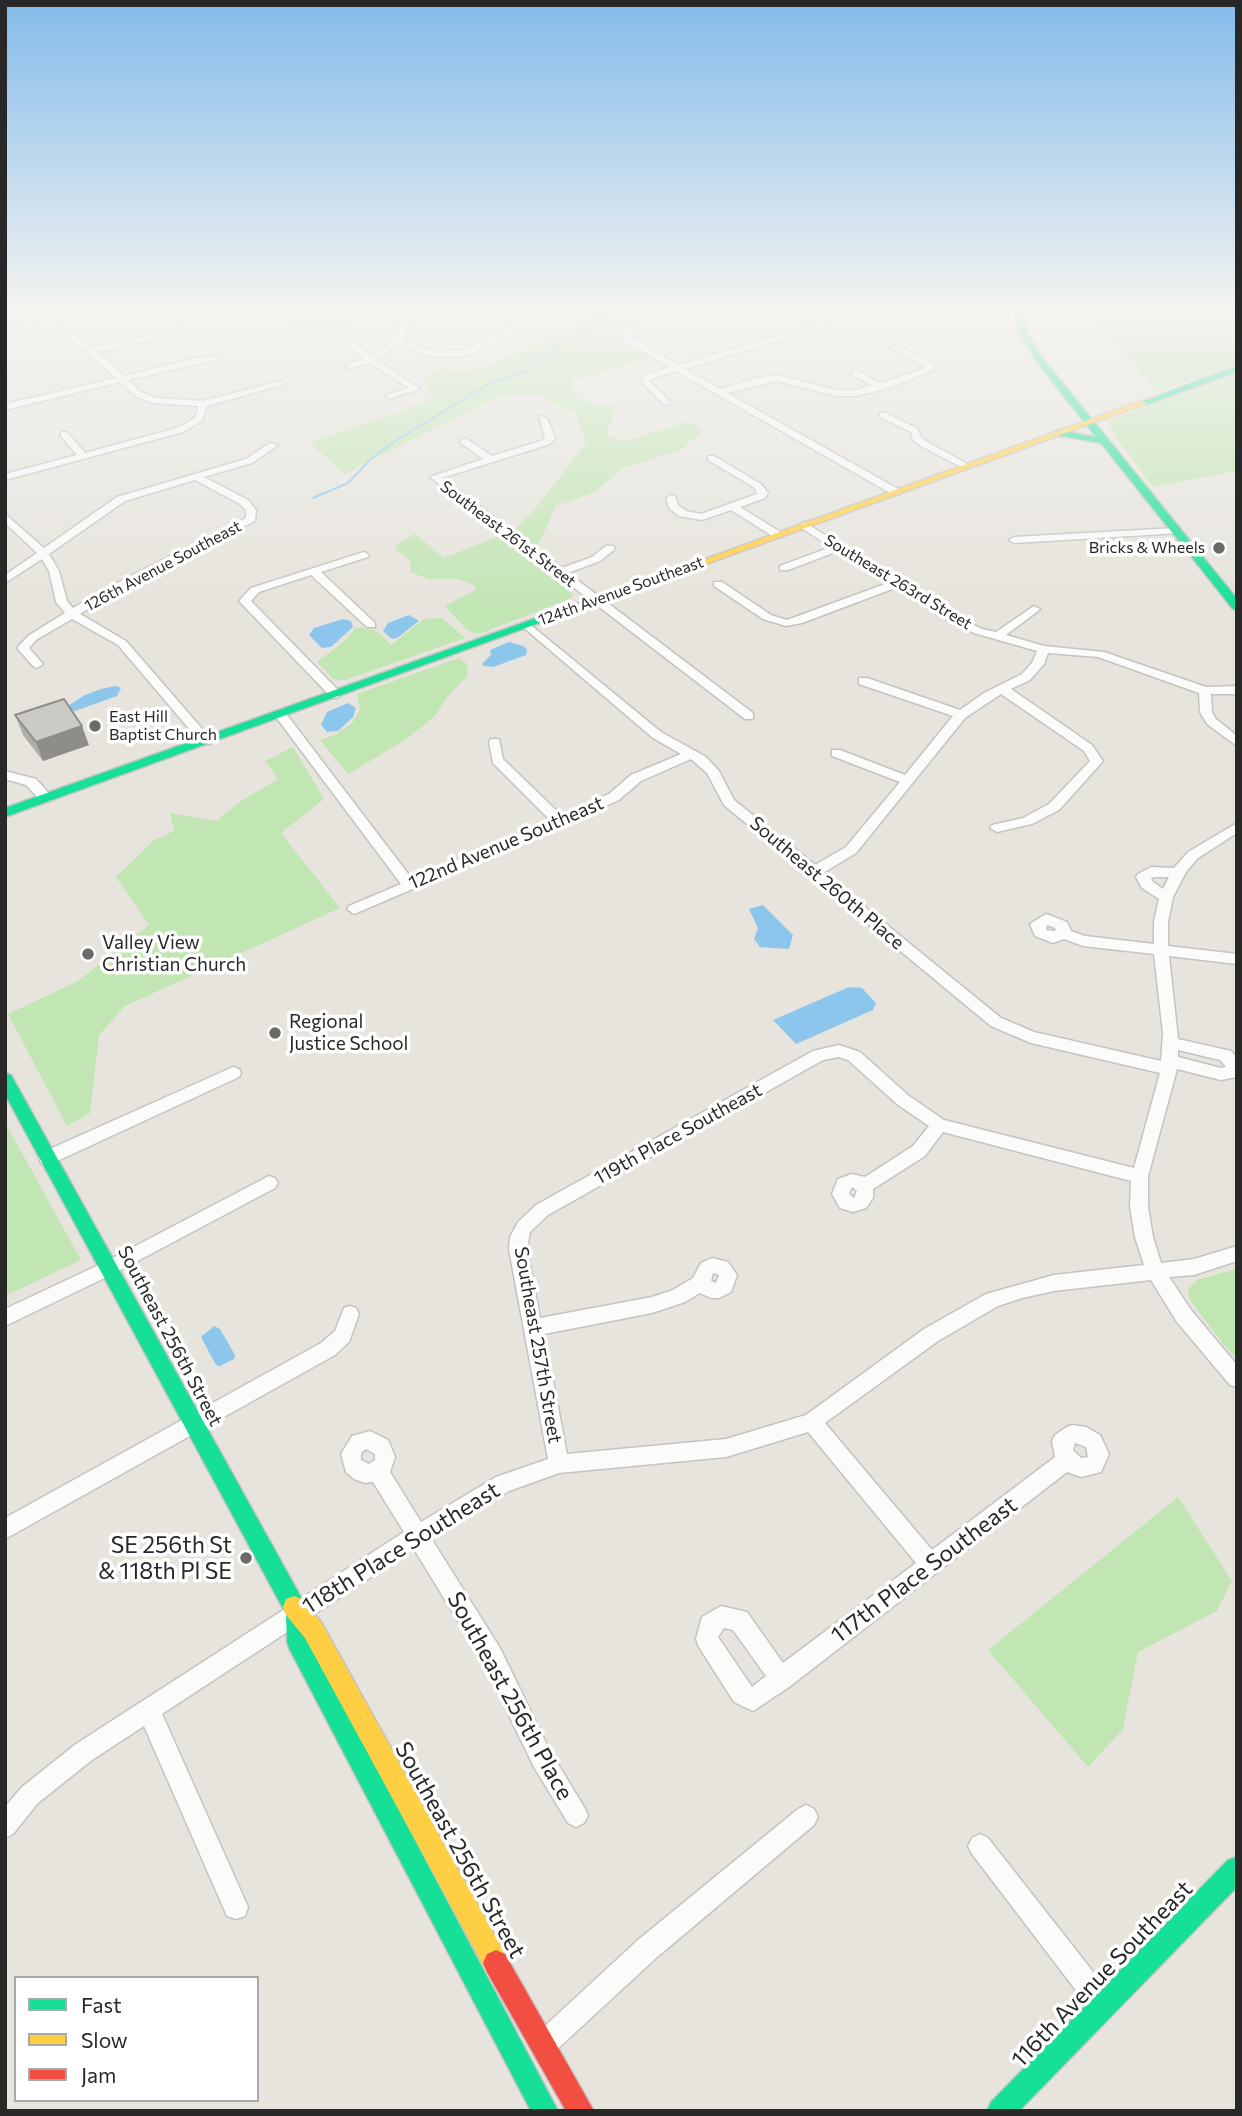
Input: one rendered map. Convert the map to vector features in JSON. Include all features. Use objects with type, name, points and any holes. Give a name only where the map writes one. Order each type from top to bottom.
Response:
[{"type":"main road","points":[[1079,410],[1237,607]]},
{"type":"main road","name":"124th Avenue Southeast","points":[[5,813],[1123,410]]},
{"type":"main road","points":[[1058,433],[1104,440]]},
{"type":"main road","name":"Southeast 256th Street","points":[[5,1079],[296,1614],[313,1630],[441,1866],[581,2111]]},
{"type":"main road","name":"Southeast 256th Street","points":[[296,1614],[298,1642],[545,2111]]},
{"type":"main road","name":"116th Avenue Southeast","points":[[1000,2111],[1235,1874]]},
{"type":"street","points":[[5,477],[180,430],[199,419],[202,410]]},
{"type":"street","points":[[751,410],[896,492]]},
{"type":"street","points":[[883,415],[915,431],[916,438],[924,444],[966,466]]},
{"type":"street","points":[[464,441],[491,460],[547,442],[550,438],[542,418]]},
{"type":"street","points":[[64,433],[84,457]]},
{"type":"street","points":[[5,580],[121,499],[249,461],[273,445]]},
{"type":"street","points":[[671,498],[673,506],[689,516],[702,517],[758,498],[763,493],[711,458]]},
{"type":"street","name":"Southeast 261st Street","points":[[491,460],[435,477],[749,716]]},
{"type":"street","name":"126th Avenue Southeast","points":[[37,664],[24,652],[24,644],[117,587],[251,519],[251,510],[244,502],[196,477]]},
{"type":"street","points":[[733,507],[778,535]]},
{"type":"street","points":[[8,522],[43,552],[54,571],[62,602],[72,614],[122,643],[206,741]]},
{"type":"street","name":"Southeast 263rd Street","points":[[804,525],[961,623],[997,638],[1043,649],[1100,654],[1205,691],[1237,690]]},
{"type":"street","points":[[1014,540],[1176,531]]},
{"type":"street","points":[[784,568],[840,547]]},
{"type":"street","points":[[559,573],[596,559],[611,548]]},
{"type":"street","points":[[335,694],[245,601],[247,595],[255,590],[364,555]]},
{"type":"street","points":[[313,571],[371,625]]},
{"type":"street","points":[[718,584],[767,617],[786,623],[799,621],[897,583]]},
{"type":"street","points":[[997,638],[1034,609]]},
{"type":"street","name":"Southeast 260th Place","points":[[527,625],[657,735],[691,754],[713,771],[729,802],[996,1022],[1031,1037],[1169,1065],[1221,1074],[1231,1073],[1236,1066],[1226,1055],[1170,1043]]},
{"type":"street","points":[[814,872],[850,850],[961,715],[1033,671],[1043,649]]},
{"type":"street","points":[[863,681],[961,715]]},
{"type":"street","points":[[997,828],[1027,821],[1054,807],[1096,764],[1097,758],[1088,748],[1002,689]]},
{"type":"street","points":[[1205,691],[1206,712],[1211,721],[1237,741]]},
{"type":"street","points":[[280,714],[409,885]]},
{"type":"street","points":[[495,742],[497,761],[559,821]]},
{"type":"street","points":[[836,753],[907,780]]},
{"type":"street","name":"122nd Avenue Southeast","points":[[354,909],[614,797],[636,778],[691,754]]},
{"type":"street","points":[[5,775],[31,782],[46,798]]},
{"type":"street","points":[[1237,827],[1201,849],[1178,873],[1166,897],[1161,922],[1161,950],[1170,1043],[1169,1065],[1140,1175],[1139,1207],[1144,1237],[1155,1271],[1184,1316],[1237,1379]]},
{"type":"street","points":[[1166,897],[1147,885],[1143,877],[1151,872],[1178,873]]},
{"type":"street","points":[[1064,934],[1083,941],[1237,959]]},
{"type":"street","name":"119th Place Southeast","points":[[524,1227],[542,1210],[820,1055],[839,1051],[861,1061],[903,1100],[939,1125]]},
{"type":"street","points":[[47,1158],[233,1073]]},
{"type":"street","points":[[863,1187],[919,1151],[939,1125],[1140,1175]]},
{"type":"street","points":[[5,1318],[109,1268],[269,1183]]},
{"type":"street","name":"Southeast 257th Street","points":[[524,1227],[519,1237],[518,1250],[559,1464]]},
{"type":"street","name":"118th Place Southeast","points":[[8,1817],[51,1776],[487,1492],[559,1464],[726,1448],[812,1422],[931,1335],[992,1300],[1054,1283],[1194,1267],[1237,1253]]},
{"type":"street","points":[[533,1328],[652,1305],[679,1296],[702,1282]]},
{"type":"street","points":[[5,1529],[328,1349],[342,1335],[350,1314]]},
{"type":"street","points":[[812,1422],[930,1564]]},
{"type":"street","name":"117th Place Southeast","points":[[781,1679],[1067,1460]]},
{"type":"street","name":"Southeast 256th Place","points":[[377,1470],[492,1656],[542,1759],[576,1815]]},
{"type":"street","points":[[149,1710],[236,1908]]},
{"type":"street","points":[[543,2045],[647,1949],[806,1817]]},
{"type":"street","points":[[979,1846],[1103,2005]]},
{"type":"green space","points":[[403,410],[473,410],[344,474],[310,443]]},
{"type":"green space","points":[[567,410],[615,410],[606,434],[623,442],[688,421],[703,431],[679,451],[623,468],[595,492],[556,506],[537,548],[513,530],[531,514],[586,443],[576,414]]},
{"type":"green space","points":[[1139,410],[1237,410],[1237,471],[1152,487],[1108,425],[1108,421]]},
{"type":"green space","points":[[415,534],[444,558],[498,536],[573,594],[572,598],[482,633],[474,633],[467,630],[445,606],[475,590],[476,586],[459,579],[429,579],[410,572],[411,562],[396,549],[396,545]]},
{"type":"green space","points":[[442,618],[465,638],[345,680],[333,679],[317,662],[346,640],[356,627],[377,631],[391,645],[424,619]]},
{"type":"green space","points":[[459,658],[467,664],[468,675],[447,697],[434,717],[405,740],[348,774],[320,740],[335,735],[353,722],[360,709],[357,694]]},
{"type":"green space","points":[[293,747],[324,799],[281,833],[340,908],[125,1006],[99,1035],[90,1113],[67,1126],[8,1014],[78,981],[149,925],[116,877],[154,840],[174,831],[170,813],[216,821],[241,801],[278,779],[265,761]]},
{"type":"green space","points":[[5,1122],[81,1260],[5,1296]]},
{"type":"green space","points":[[1235,1269],[1237,1358],[1223,1344],[1190,1300],[1188,1293],[1197,1280]]},
{"type":"green space","points":[[1178,1497],[1232,1581],[1217,1611],[1138,1652],[1123,1729],[1088,1767],[988,1650]]},
{"type":"water","points":[[409,615],[419,621],[397,638],[392,639],[383,631],[388,623]]},
{"type":"water","points":[[343,619],[351,621],[353,627],[331,647],[322,648],[309,635],[314,628]]},
{"type":"water","points":[[509,642],[527,649],[526,655],[493,667],[482,664],[491,655],[490,650]]},
{"type":"water","points":[[116,686],[121,688],[117,696],[75,711],[68,706],[83,696]]},
{"type":"water","points":[[348,703],[356,708],[353,717],[338,731],[327,732],[321,725],[327,712]]},
{"type":"water","points":[[763,905],[793,935],[789,949],[760,947],[754,939],[758,928],[749,909]]},
{"type":"water","points":[[849,987],[862,988],[876,1003],[873,1010],[796,1044],[773,1020]]},
{"type":"water","points":[[214,1326],[220,1329],[235,1355],[234,1359],[220,1366],[216,1365],[201,1337]]},
{"type":"building","points":[[64,699],[82,726],[36,742],[15,715]]},
{"type":"waterway","points":[[313,498],[348,483],[372,458],[447,410]]},
{"type":"traffic: fast","points":[[1079,410],[1237,607]]},
{"type":"traffic: fast","points":[[1058,433],[1104,441]]},
{"type":"traffic: fast","points":[[5,813],[694,565]]},
{"type":"traffic: fast","points":[[5,1079],[294,1607]]},
{"type":"traffic: fast","points":[[297,1613],[298,1642],[545,2111]]},
{"type":"traffic: fast","points":[[1000,2111],[1237,1869]]},
{"type":"traffic: slow","points":[[694,565],[1124,410]]},
{"type":"traffic: slow","points":[[294,1607],[313,1630],[496,1963]]},
{"type":"traffic: jam","points":[[496,1963],[581,2111]]},
{"type":"place","name":"Bricks & Wheels","points":[[1219,548]]},
{"type":"place","name":"East Hill Baptist Church","points":[[95,726]]},
{"type":"place","name":"Valley View Christian Church","points":[[88,954]]},
{"type":"place","name":"Regional Justice School","points":[[275,1033]]},
{"type":"place","name":"SE 256th St & 118th Pl SE","points":[[246,1558]]}]
